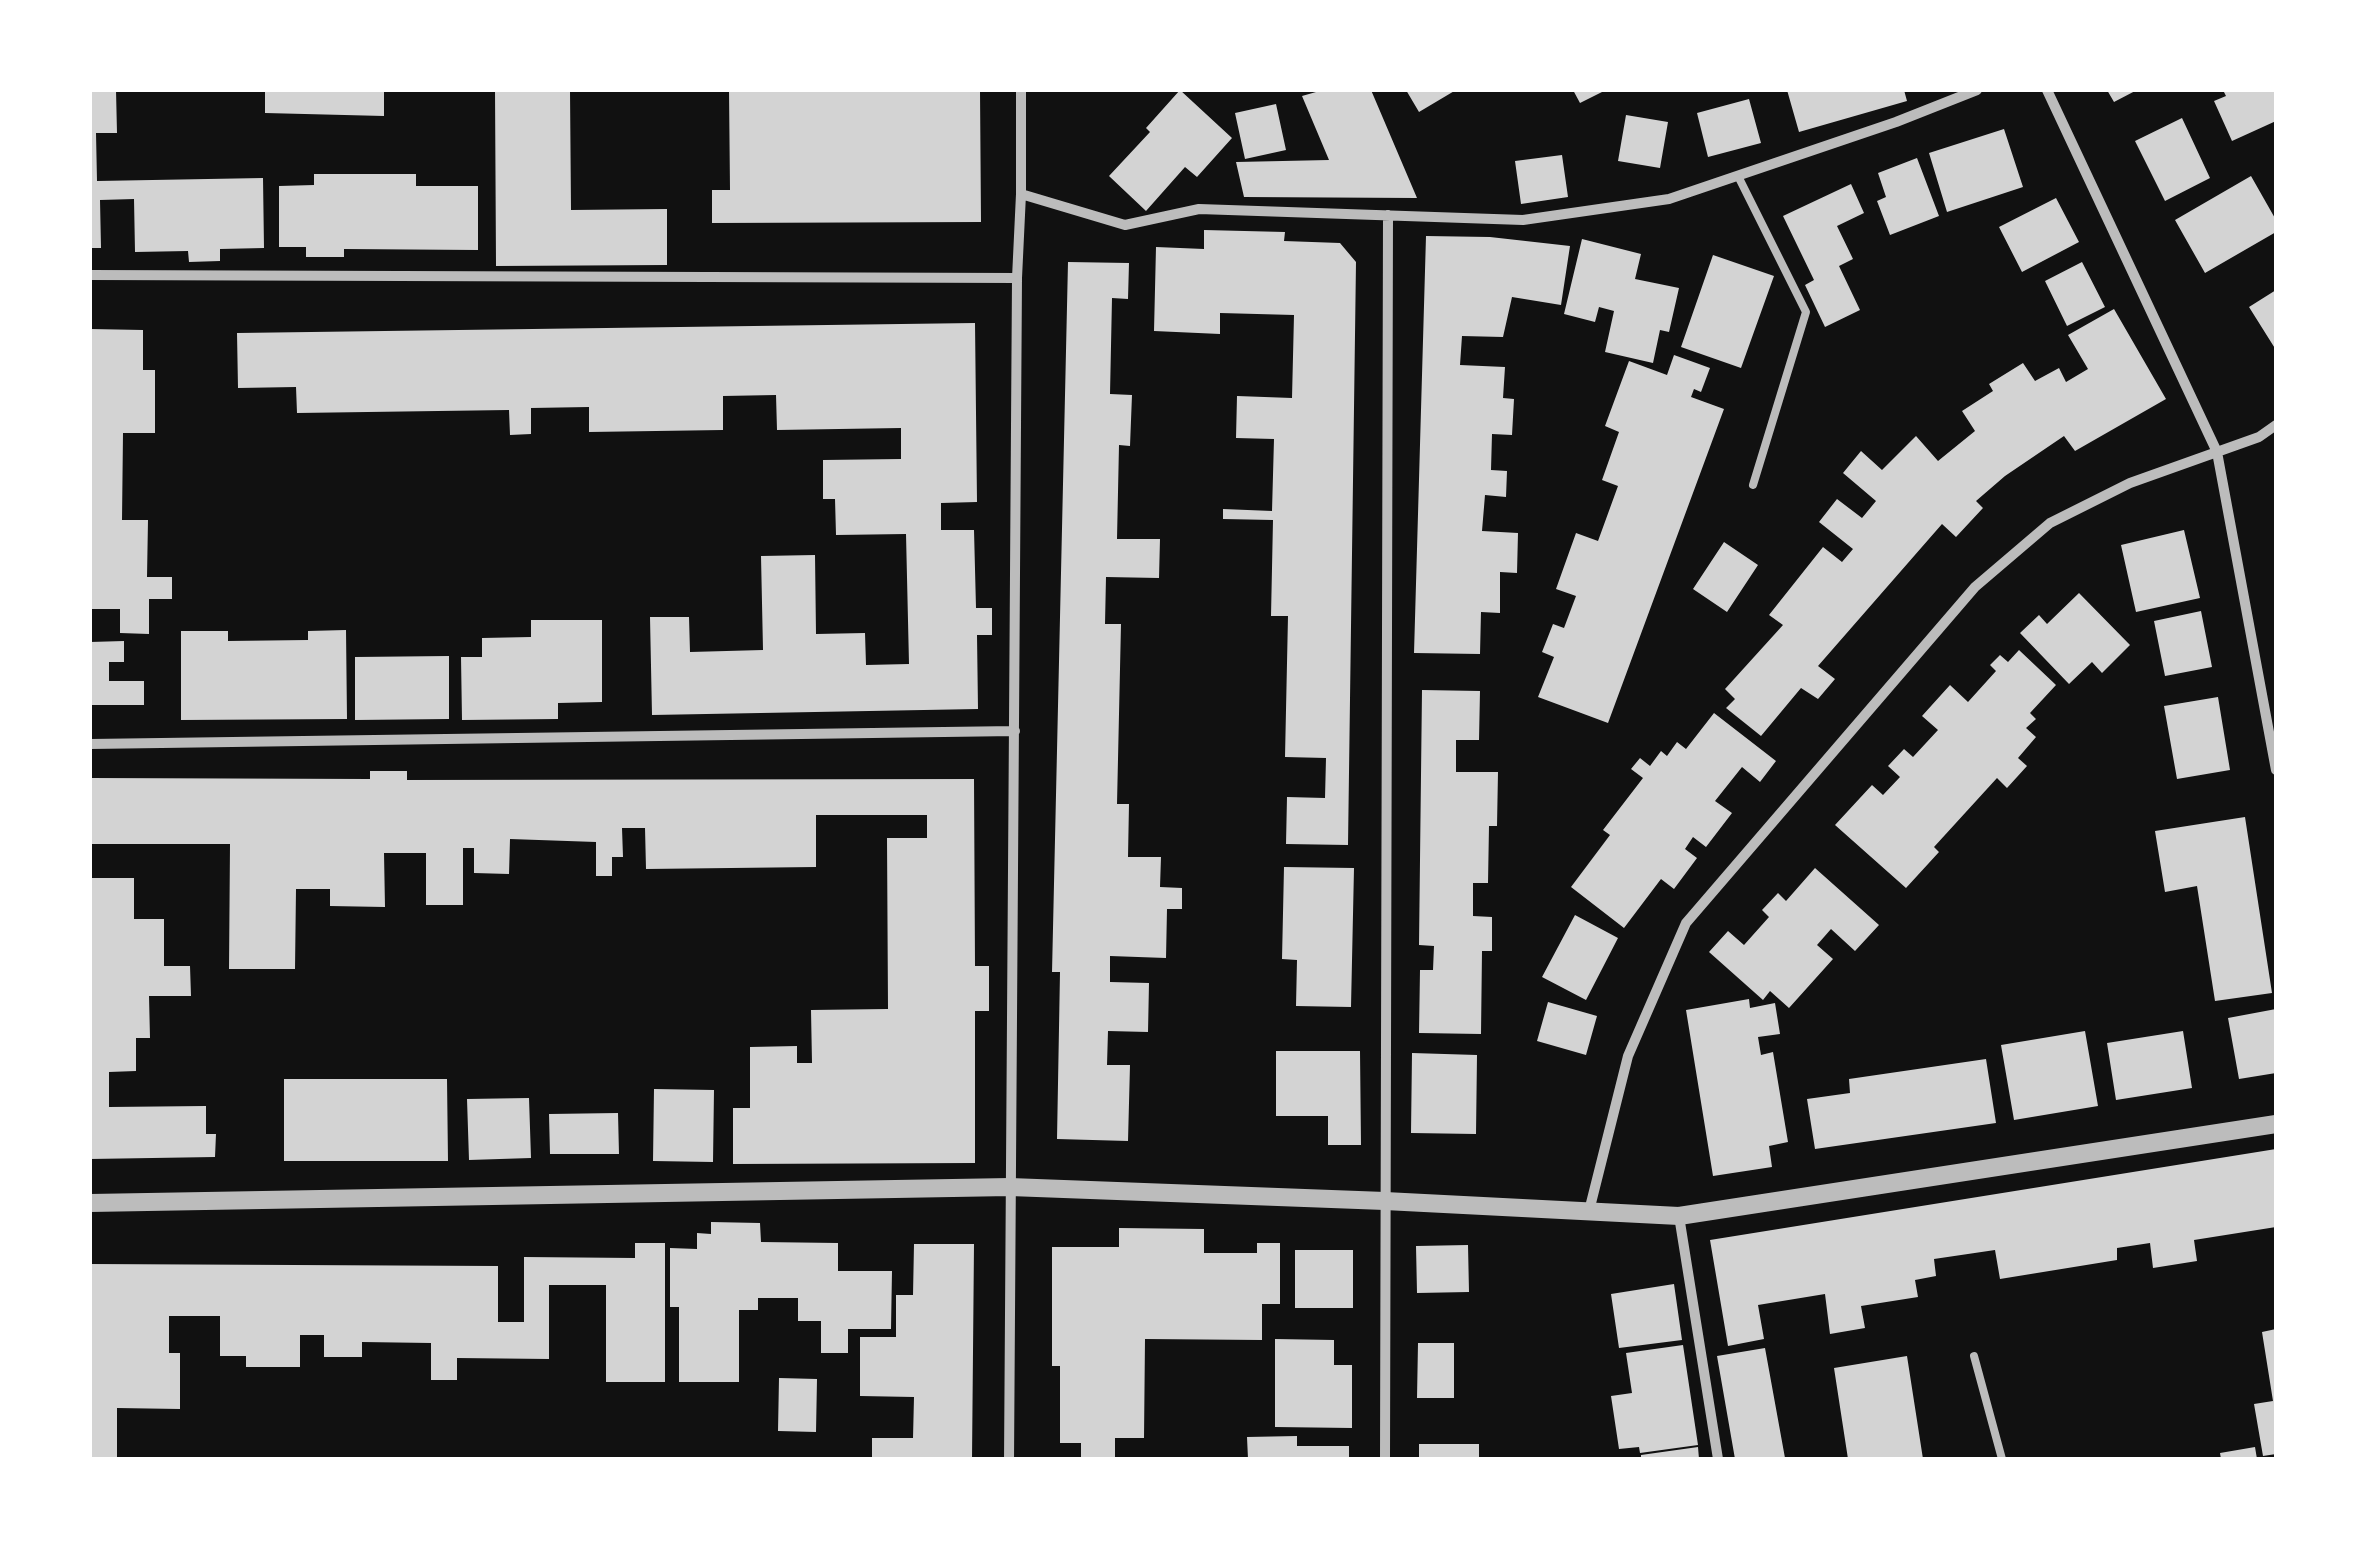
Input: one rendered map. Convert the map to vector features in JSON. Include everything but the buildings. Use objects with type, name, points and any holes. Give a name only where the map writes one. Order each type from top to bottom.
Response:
[{"type":"street","points":[[1009,1459],[1016,278],[1021,90]]},
{"type":"street","points":[[1021,194],[1125,224],[1199,208],[1523,220],[1669,199],[1896,122],[1977,90]]},
{"type":"street","points":[[2047,90],[2217,452],[2276,770]]},
{"type":"street","points":[[1385,1459],[1388,215]]},
{"type":"street","points":[[90,275],[1016,278]]},
{"type":"street","points":[[1589,1211],[1628,1056],[1686,923],[1975,587],[2050,523],[2130,483],[2259,436],[2276,425]]},
{"type":"street","points":[[90,744],[1015,731]]},
{"type":"street","points":[[90,1203],[1010,1186],[1679,1216],[2276,1124]]},
{"type":"street","points":[[1679,1216],[1718,1459]]},
{"type":"lane","points":[[1738,176],[1806,312],[1752,486]]},
{"type":"lane","points":[[1974,1356],[2002,1459]]}]
